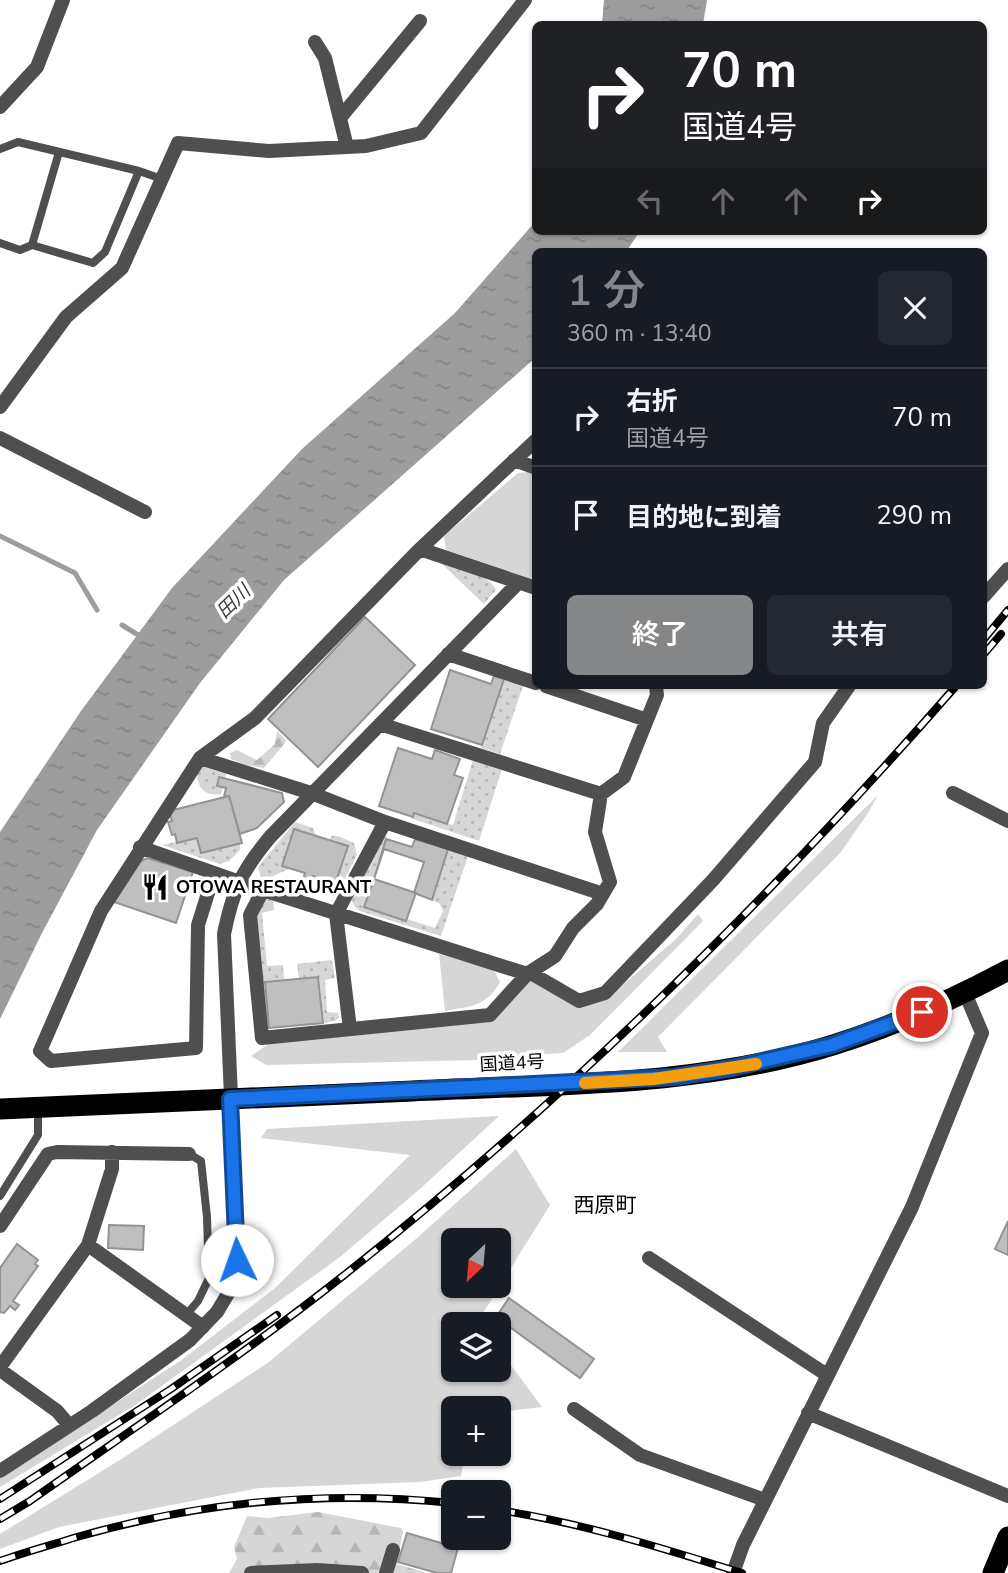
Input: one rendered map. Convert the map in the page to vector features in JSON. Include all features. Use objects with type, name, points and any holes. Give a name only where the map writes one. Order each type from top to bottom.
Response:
[{"type":"highway","name":"国道4号","points":[[0,1109],[618,1081],[707,1072],[832,1045],[965,993],[1008,970]]},
{"type":"highway","points":[[993,1573],[1008,1537]]},
{"type":"street","points":[[0,107],[37,67],[63,0]]},
{"type":"street","points":[[0,407],[66,317],[122,268],[178,143],[269,151],[366,146],[421,133],[525,0]]},
{"type":"street","points":[[340,118],[420,20]]},
{"type":"street","points":[[315,42],[325,58],[347,147]]},
{"type":"street","points":[[0,438],[145,512]]},
{"type":"street","points":[[214,874],[198,925],[196,1048],[51,1061],[40,1051],[101,911],[200,758],[255,718],[420,549],[532,444]]},
{"type":"street","points":[[514,460],[532,467]]},
{"type":"street","points":[[420,549],[532,587]]},
{"type":"street","points":[[987,593],[1008,569]]},
{"type":"street","points":[[0,1471],[178,1350],[217,1312],[229,1292],[237,1260],[224,934],[231,899],[253,858],[312,793],[517,583]]},
{"type":"street","points":[[449,654],[532,681]]},
{"type":"street","points":[[555,689],[647,720]]},
{"type":"street","points":[[262,890],[250,915],[262,1038],[490,1016],[529,972],[555,956],[573,928],[597,904],[610,882],[595,832],[601,794],[624,777],[657,695],[656,689]]},
{"type":"street","points":[[140,847],[262,890],[527,974],[529,972],[579,1001],[605,993],[713,880],[815,762],[824,723],[847,689]]},
{"type":"street","points":[[380,724],[601,794]]},
{"type":"street","points":[[200,758],[312,793],[385,822],[603,894]]},
{"type":"street","points":[[953,793],[1008,821]]},
{"type":"street","points":[[350,1029],[337,914],[385,822]]},
{"type":"street","points":[[733,1573],[765,1500],[912,1207],[982,1033],[965,993]]},
{"type":"street","points":[[69,1425],[57,1411],[0,1369],[88,1245],[113,1169],[112,1152]]},
{"type":"street","points":[[0,1226],[48,1154],[189,1154]]},
{"type":"street","points":[[88,1245],[203,1327]]},
{"type":"street","points":[[649,1258],[827,1375]]},
{"type":"street","points":[[574,1409],[640,1455],[765,1500]]},
{"type":"street","points":[[808,1413],[1008,1496]]},
{"type":"street","points":[[386,1573],[393,1550]]},
{"type":"street","points":[[251,1573],[317,1570],[362,1573]]},
{"type":"lane","points":[[0,149],[19,142],[162,179]]},
{"type":"lane","points":[[32,245],[59,152]]},
{"type":"lane","points":[[0,243],[20,250],[32,245],[93,263],[105,252],[139,171]]},
{"type":"lane","points":[[0,1196],[38,1135],[38,1107]]},
{"type":"lane","points":[[187,1314],[198,1301],[209,1278],[207,1217],[201,1161],[189,1154]]},
{"type":"lane","points":[[9,1182],[22,1191]]},
{"type":"green space","points":[[518,473],[532,473],[532,579],[446,550],[444,536]]},
{"type":"green space","points":[[442,564],[480,575],[496,590],[484,604]]},
{"type":"green space","points":[[505,677],[524,683],[500,754],[481,748]]},
{"type":"green space","points":[[277,731],[286,740],[285,743],[264,768],[245,765],[231,759],[230,753],[237,750],[257,760],[275,744]]},
{"type":"green space","points":[[473,760],[502,769],[479,841],[410,818],[414,813],[453,825]]},
{"type":"green space","points":[[201,766],[226,774],[221,794],[210,794],[200,786],[197,771]]},
{"type":"green space","points":[[878,795],[841,852],[658,1037],[667,1052],[618,1052]]},
{"type":"green space","points":[[295,822],[313,828],[316,835],[294,829],[291,868],[269,880],[261,878],[258,867]]},
{"type":"green space","points":[[332,836],[354,843],[357,855],[338,892],[333,894],[324,880],[335,883],[347,847],[329,840]]},
{"type":"green space","points":[[387,836],[364,907],[435,928],[443,911],[440,904],[432,900],[448,849],[469,853],[441,936],[360,911],[350,898],[383,837]]},
{"type":"green space","points":[[197,838],[201,853],[240,843],[240,850],[229,861],[220,864],[162,845]]},
{"type":"green space","points":[[270,896],[273,897],[274,910],[262,913],[267,966],[283,965],[284,979],[264,981],[268,1024],[265,1023],[254,927],[259,903]]},
{"type":"green space","points":[[698,914],[703,921],[590,1035],[563,1053],[530,1055],[501,1064],[477,1060],[266,1065],[251,1056],[270,1043],[495,1019],[530,980],[575,1006],[604,1001],[676,939]]},
{"type":"green space","points":[[439,954],[494,970],[500,982],[483,1001],[445,1011]]},
{"type":"green space","points":[[332,960],[335,978],[325,980],[327,1012],[338,1013],[339,1017],[335,1021],[324,1023],[319,977],[299,978],[297,964]]},
{"type":"green space","points":[[499,1116],[421,1188],[340,1257],[137,1404],[0,1487],[0,1478],[180,1361],[274,1289],[410,1155],[261,1138],[267,1129]]},
{"type":"green space","points":[[516,1149],[550,1205],[511,1268],[511,1228],[441,1228],[441,1298],[492,1298],[484,1312],[441,1312],[441,1382],[511,1382],[511,1365],[542,1407],[511,1411],[511,1396],[441,1396],[441,1466],[463,1466],[461,1476],[420,1482],[259,1488],[59,1527],[0,1549],[0,1534],[123,1458],[269,1362],[417,1238]]},
{"type":"green space","points":[[318,1512],[401,1528],[403,1531],[397,1564],[427,1573],[229,1573],[237,1559],[234,1547],[247,1516],[268,1518]]},
{"type":"water","points":[[604,0],[707,0],[704,21],[602,21]]},
{"type":"water","name":"田川","points":[[532,225],[532,235],[637,235],[629,248],[532,248],[532,361],[284,580],[200,683],[97,830],[0,1019],[0,832],[81,711],[172,588],[302,449],[455,313]]},
{"type":"building","points":[[365,617],[415,665],[318,767],[268,719]]},
{"type":"building","points":[[450,670],[491,684],[494,676],[504,679],[482,745],[431,729]]},
{"type":"building","points":[[398,748],[432,759],[435,750],[460,759],[454,775],[463,778],[447,824],[414,813],[413,817],[379,806]]},
{"type":"building","points":[[219,777],[282,793],[284,802],[257,828],[240,834],[229,796],[224,797],[226,788],[217,786]]},
{"type":"building","points":[[229,796],[242,843],[201,853],[197,838],[177,843],[168,822],[172,821],[169,811]]},
{"type":"building","points":[[294,829],[348,846],[335,884],[313,876],[309,888],[304,889],[301,885],[305,873],[282,866]]},
{"type":"building","points":[[386,839],[412,847],[415,839],[448,849],[432,900],[414,893],[424,862],[384,849],[374,879]]},
{"type":"building","name":"OTOWA RESTAURANT","points":[[147,858],[193,872],[176,923],[114,902],[140,862]]},
{"type":"building","points":[[374,879],[416,893],[406,921],[364,907]]},
{"type":"building","points":[[318,977],[323,1023],[269,1028],[265,982]]},
{"type":"building","points":[[1008,1221],[1008,1255],[995,1249]]},
{"type":"building","points":[[109,1225],[144,1226],[143,1250],[108,1248]]},
{"type":"building","points":[[17,1244],[38,1260],[35,1264],[38,1266],[13,1301],[19,1305],[15,1310],[10,1306],[4,1313],[0,1312],[0,1268]]},
{"type":"building","points":[[509,1298],[594,1359],[580,1378],[511,1328],[511,1312],[499,1312]]},
{"type":"building","points":[[407,1533],[441,1543],[441,1550],[457,1550],[451,1573],[437,1573],[398,1562]]},
{"type":"waterway","points":[[0,536],[75,573],[97,610]]},
{"type":"waterway","points":[[122,625],[143,638]]},
{"type":"railway","points":[[987,635],[1008,610]]},
{"type":"railway","points":[[987,650],[1001,634]]},
{"type":"railway","points":[[0,1519],[149,1418],[305,1306],[506,1140],[585,1069],[739,920],[953,689]]},
{"type":"railway","points":[[0,1499],[171,1389],[277,1315]]},
{"type":"railway","points":[[0,1561],[124,1525],[217,1507],[310,1499],[405,1499],[441,1502]]},
{"type":"railway","points":[[511,1512],[591,1529],[742,1573]]},
{"type":"slow traffic","points":[[585,1083],[654,1079],[756,1064]]},
{"type":"place","name":"OTOWA RESTAURANT","points":[[155,887]]},
{"type":"district","name":"西原町","points":[[605,1205]]},
{"type":"route","points":[[237,1260],[230,1099],[674,1077],[732,1068],[832,1045],[922,1012]]}]
